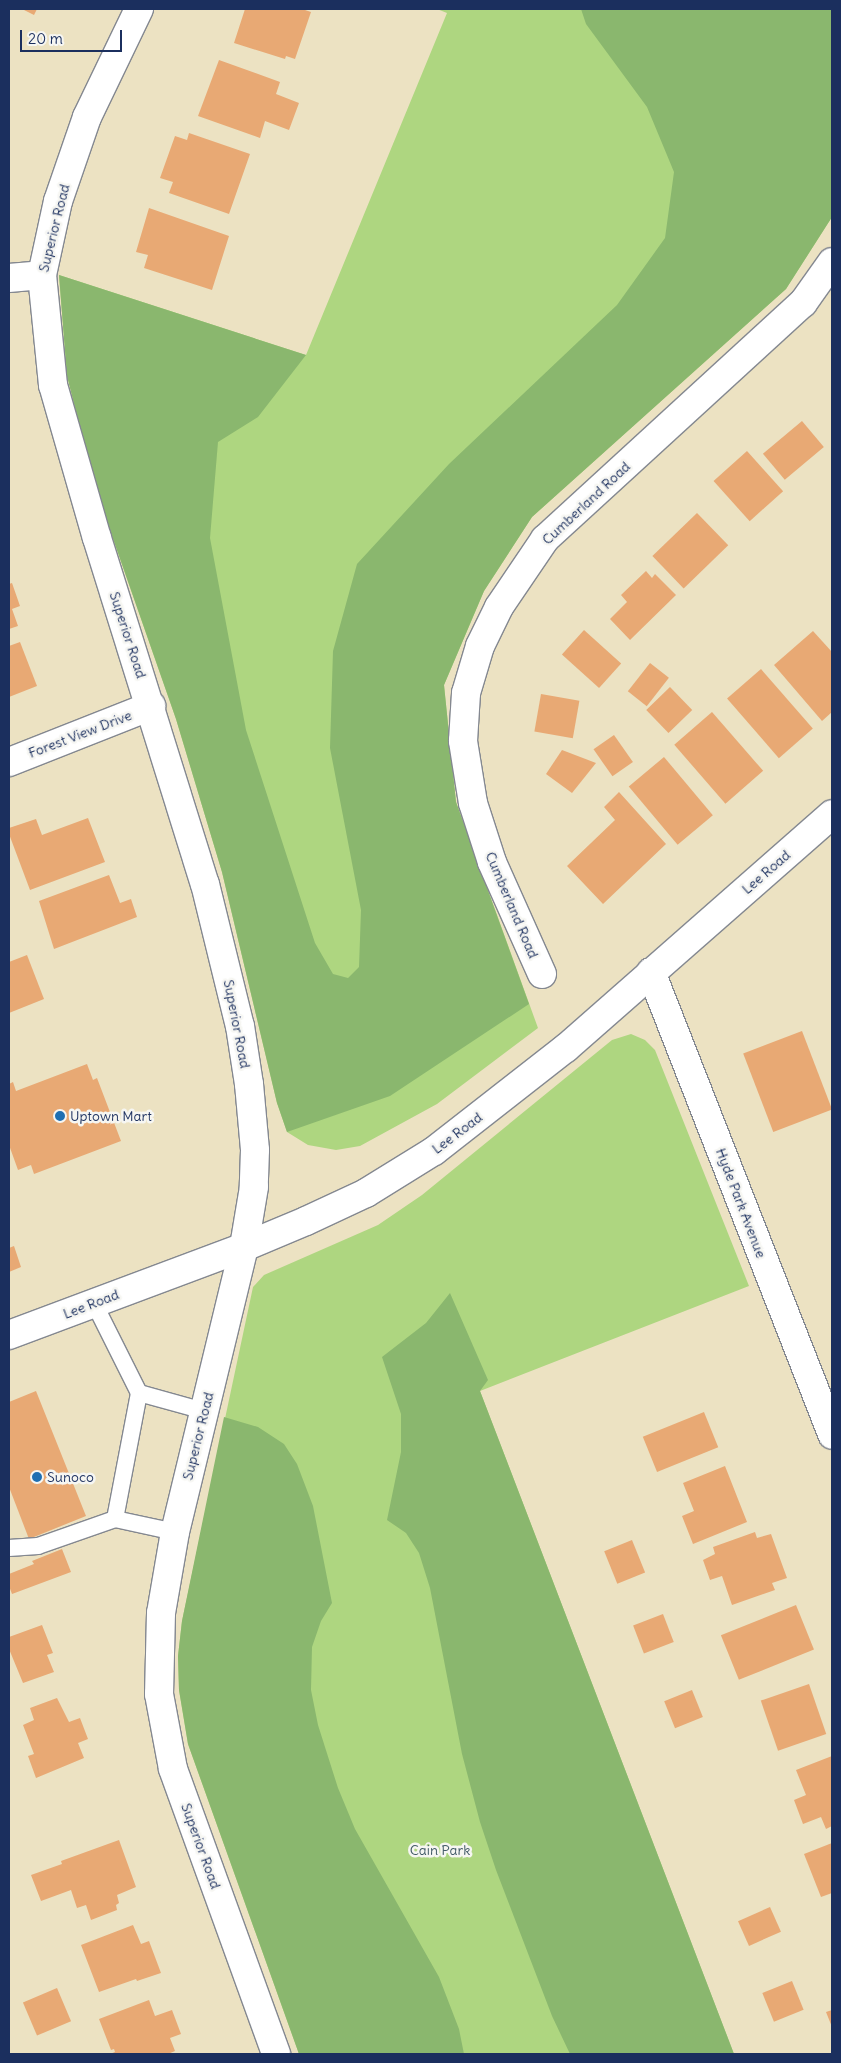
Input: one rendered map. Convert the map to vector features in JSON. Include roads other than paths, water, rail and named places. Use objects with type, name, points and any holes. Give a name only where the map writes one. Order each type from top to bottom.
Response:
[{"type":"street","name":"Superior Road","points":[[140,9],[87,117],[58,201],[42,275],[53,385],[97,538],[205,884],[240,1026],[249,1084],[256,1164],[244,1247],[175,1532],[161,1613],[159,1694],[172,1769],[276,2054]]},
{"type":"street","name":"Cumberland Road","points":[[542,974],[492,862],[473,803],[463,741],[466,693],[480,646],[499,607],[545,539],[803,303],[832,262]]},
{"type":"street","points":[[9,278],[42,275]]},
{"type":"street","name":"Forest View Drive","points":[[9,762],[151,706]]},
{"type":"street","name":"Lee Road","points":[[9,1335],[244,1247],[366,1194],[434,1151],[566,1048],[832,814]]},
{"type":"street","name":"Hyde Park Avenue","points":[[651,972],[832,1435]]},
{"type":"lane","points":[[94,1303],[139,1394],[115,1518]]},
{"type":"lane","points":[[139,1394],[204,1411]]},
{"type":"lane","points":[[9,1548],[38,1546],[115,1518],[175,1532]]},
{"type":"place","name":"Uptown Mart","points":[[60,1116]]},
{"type":"place","name":"Sunoco","points":[[37,1477]]},
{"type":"park label","name":"Cain Park","points":[[440,1850]]}]
